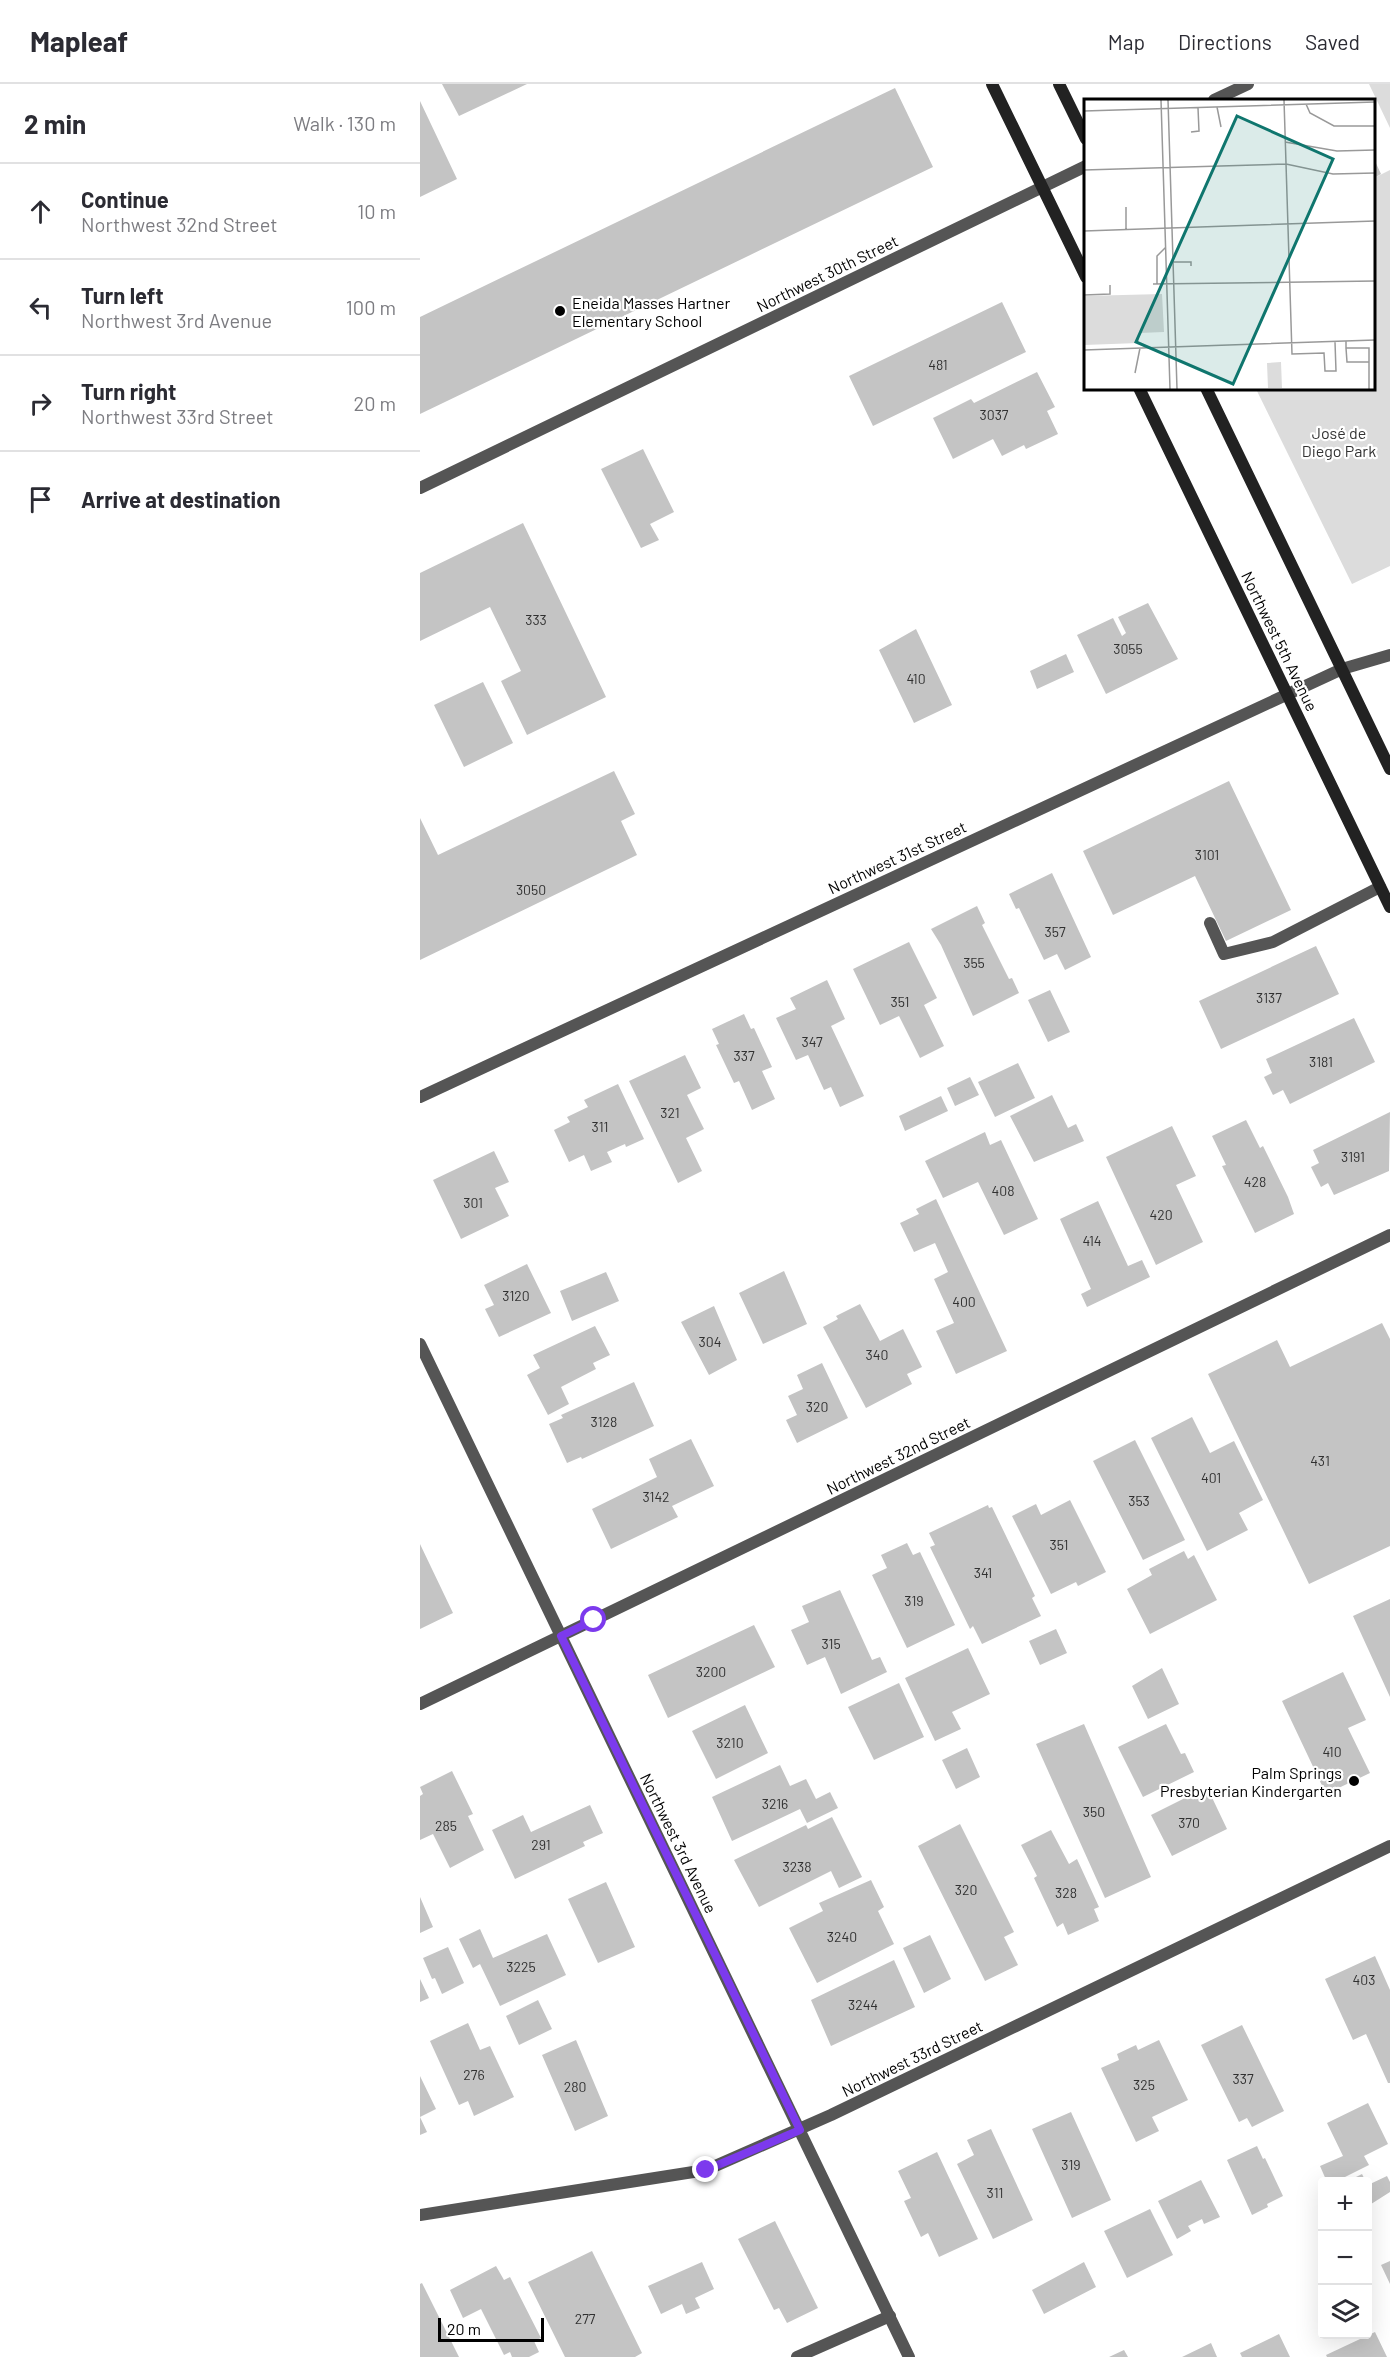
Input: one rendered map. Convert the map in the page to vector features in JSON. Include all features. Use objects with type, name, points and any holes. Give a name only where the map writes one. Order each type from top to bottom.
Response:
[{"type":"street","points":[[992,84],[1084,273]]},
{"type":"street","points":[[1059,84],[1084,135]]},
{"type":"street","points":[[1216,99],[1248,84]]},
{"type":"street","name":"Northwest 30th Street","points":[[420,488],[1084,167]]},
{"type":"street","name":"Northwest 5th Avenue","points":[[1140,390],[1390,907]]},
{"type":"street","points":[[1207,390],[1390,770]]},
{"type":"street","name":"Northwest 31st Street","points":[[421,1094],[1342,669],[1390,655]]},
{"type":"street","points":[[1210,923],[1224,954],[1273,942],[1380,886]]},
{"type":"street","name":"Northwest 32nd Street","points":[[420,1704],[1390,1235]]},
{"type":"street","name":"Northwest 3rd Avenue","points":[[420,1344],[909,2357]]},
{"type":"street","name":"Northwest 33rd Street","points":[[420,2215],[706,2170],[800,2130],[1390,1846]]},
{"type":"street","points":[[797,2357],[890,2316]]},
{"type":"green space","points":[[1369,84],[1390,84],[1390,128]]},
{"type":"green space","name":"José de Diego Park","points":[[1390,170],[1390,566],[1352,584],[1256,390],[1375,390],[1375,178]]},
{"type":"building","points":[[442,84],[527,84],[459,116]]},
{"type":"building","points":[[895,88],[933,167],[420,414],[420,317]]},
{"type":"building","points":[[420,101],[457,179],[420,197]]},
{"type":"building","points":[[1375,161],[1381,174],[1375,177]]},
{"type":"building","points":[[1002,302],[1026,352],[873,426],[849,376]]},
{"type":"building","points":[[1037,372],[1055,407],[1047,411],[1058,434],[1026,449],[1024,445],[1002,456],[993,439],[953,459],[933,418],[971,399],[974,403]]},
{"type":"building","points":[[643,449],[674,512],[650,524],[659,540],[641,548],[601,469]]},
{"type":"building","points":[[523,523],[606,697],[527,735],[501,681],[521,671],[490,607],[420,641],[420,573]]},
{"type":"building","points":[[1148,603],[1178,659],[1106,694],[1077,635],[1113,618],[1122,636],[1126,633],[1118,617]]},
{"type":"building","points":[[916,629],[952,705],[914,723],[879,650]]},
{"type":"building","points":[[1066,654],[1074,672],[1037,689],[1030,671]]},
{"type":"building","points":[[483,682],[513,743],[464,767],[434,705]]},
{"type":"building","points":[[614,771],[635,814],[621,821],[637,855],[420,960],[420,818],[438,855]]},
{"type":"building","points":[[1229,781],[1291,910],[1226,941],[1195,876],[1113,915],[1083,851]]},
{"type":"building","points":[[1052,873],[1091,957],[1065,970],[1057,954],[1044,960],[1019,908],[1016,909],[1009,894]]},
{"type":"building","points":[[977,906],[985,923],[982,925],[1009,979],[1012,978],[1019,993],[973,1016],[941,945],[931,929]]},
{"type":"building","points":[[909,942],[937,998],[924,1005],[944,1046],[920,1058],[899,1016],[880,1025],[853,969]]},
{"type":"building","points":[[1316,946],[1339,994],[1221,1049],[1199,1001]]},
{"type":"building","points":[[827,980],[845,1019],[831,1026],[864,1096],[840,1107],[831,1087],[824,1090],[808,1055],[796,1060],[776,1018],[796,1009],[790,998]]},
{"type":"building","points":[[1050,990],[1070,1032],[1048,1042],[1028,1000]]},
{"type":"building","points":[[744,1014],[751,1029],[754,1028],[772,1067],[762,1071],[775,1099],[752,1110],[739,1081],[734,1083],[716,1045],[719,1044],[712,1029]]},
{"type":"building","points":[[1354,1018],[1375,1062],[1290,1104],[1283,1090],[1273,1095],[1264,1077],[1272,1073],[1266,1059]]},
{"type":"building","points":[[685,1055],[701,1088],[687,1095],[704,1129],[686,1138],[702,1171],[678,1183],[629,1081]]},
{"type":"building","points":[[1018,1063],[1035,1098],[995,1117],[978,1082]]},
{"type":"building","points":[[970,1077],[979,1095],[955,1106],[947,1088]]},
{"type":"building","points":[[618,1084],[644,1139],[607,1152],[612,1162],[591,1171],[584,1155],[569,1162],[554,1130],[570,1122],[567,1117],[588,1107],[584,1100]]},
{"type":"building","points":[[1052,1095],[1068,1128],[1076,1124],[1084,1141],[1034,1162],[1010,1116]]},
{"type":"building","points":[[941,1096],[948,1111],[905,1131],[899,1116]]},
{"type":"building","points":[[1390,1112],[1389,1171],[1334,1195],[1328,1183],[1321,1187],[1311,1167],[1319,1163],[1313,1150]]},
{"type":"building","points":[[1246,1120],[1260,1148],[1263,1146],[1294,1214],[1255,1233],[1222,1166],[1226,1165],[1212,1136]]},
{"type":"building","points":[[1172,1126],[1196,1176],[1176,1185],[1203,1242],[1156,1265],[1106,1157]]},
{"type":"building","points":[[985,1132],[990,1145],[1001,1140],[1038,1219],[1004,1235],[978,1182],[943,1198],[925,1161]]},
{"type":"building","points":[[494,1151],[509,1182],[495,1188],[509,1216],[461,1239],[433,1180]]},
{"type":"building","points":[[936,1199],[1007,1351],[956,1374],[936,1331],[954,1323],[934,1279],[948,1272],[935,1243],[914,1252],[900,1223],[919,1214],[916,1209]]},
{"type":"building","points":[[1098,1201],[1128,1266],[1142,1260],[1150,1277],[1087,1307],[1081,1294],[1091,1289],[1060,1219]]},
{"type":"building","points":[[527,1264],[551,1313],[499,1337],[485,1309],[494,1305],[484,1285]]},
{"type":"building","points":[[784,1271],[807,1324],[763,1344],[739,1293]]},
{"type":"building","points":[[606,1272],[619,1301],[572,1321],[560,1291]]},
{"type":"building","points":[[860,1304],[880,1341],[903,1329],[922,1367],[907,1374],[912,1384],[866,1408],[823,1327],[838,1319],[836,1316]]},
{"type":"building","points":[[714,1306],[737,1360],[709,1375],[681,1322]]},
{"type":"building","points":[[1382,1323],[1390,1339],[1390,1546],[1309,1584],[1208,1374],[1277,1340],[1290,1367]]},
{"type":"building","points":[[595,1326],[610,1355],[593,1363],[596,1369],[561,1387],[569,1404],[548,1415],[527,1375],[540,1368],[533,1355]]},
{"type":"building","points":[[822,1363],[848,1418],[797,1443],[786,1420],[797,1415],[788,1396],[803,1389],[797,1375]]},
{"type":"building","points":[[634,1382],[654,1426],[582,1459],[581,1457],[567,1463],[549,1424],[563,1418],[561,1415]]},
{"type":"building","points":[[1192,1417],[1210,1453],[1234,1441],[1263,1500],[1239,1513],[1248,1530],[1207,1551],[1151,1438]]},
{"type":"building","points":[[691,1439],[714,1486],[672,1506],[678,1517],[611,1549],[592,1509],[657,1477],[649,1459]]},
{"type":"building","points":[[1135,1440],[1185,1540],[1143,1560],[1093,1461]]},
{"type":"building","points":[[1070,1500],[1106,1572],[1078,1586],[1076,1582],[1051,1594],[1012,1516],[1036,1504],[1041,1515]]},
{"type":"building","points":[[988,1505],[989,1508],[992,1507],[1035,1596],[1032,1598],[1041,1616],[982,1644],[973,1626],[970,1629],[930,1547],[935,1545],[929,1533]]},
{"type":"building","points":[[907,1543],[913,1555],[920,1552],[955,1625],[907,1648],[872,1575],[887,1568],[881,1555]]},
{"type":"building","points":[[420,1544],[453,1613],[420,1629]]},
{"type":"building","points":[[1184,1551],[1188,1559],[1194,1555],[1217,1600],[1150,1634],[1127,1589],[1152,1575],[1149,1569]]},
{"type":"building","points":[[840,1590],[872,1660],[880,1657],[887,1672],[841,1694],[825,1657],[807,1665],[791,1630],[809,1622],[802,1606]]},
{"type":"building","points":[[1390,1599],[1390,1697],[1353,1616]]},
{"type":"building","points":[[754,1625],[775,1667],[668,1718],[648,1675]]},
{"type":"building","points":[[1056,1629],[1067,1653],[1040,1665],[1029,1641]]},
{"type":"building","points":[[968,1648],[990,1694],[952,1712],[961,1729],[935,1741],[905,1678]]},
{"type":"building","points":[[1162,1668],[1179,1704],[1148,1719],[1132,1686]]},
{"type":"building","points":[[1343,1672],[1366,1720],[1348,1728],[1370,1773],[1326,1794],[1282,1701]]},
{"type":"building","points":[[899,1683],[924,1737],[874,1760],[848,1707]]},
{"type":"building","points":[[745,1705],[768,1753],[716,1779],[692,1731]]},
{"type":"building","points":[[1084,1724],[1151,1877],[1105,1898],[1036,1744]]},
{"type":"building","points":[[1166,1724],[1181,1754],[1185,1753],[1194,1772],[1143,1797],[1118,1747]]},
{"type":"building","points":[[967,1748],[980,1777],[956,1789],[942,1760]]},
{"type":"building","points":[[780,1765],[790,1786],[806,1779],[816,1799],[830,1792],[838,1808],[807,1823],[800,1809],[732,1841],[712,1797]]},
{"type":"building","points":[[452,1771],[473,1814],[468,1816],[484,1850],[450,1868],[433,1834],[420,1840],[420,1796],[423,1794],[420,1787]]},
{"type":"building","points":[[1207,1787],[1227,1829],[1172,1856],[1151,1815]]},
{"type":"building","points":[[590,1805],[603,1833],[583,1842],[585,1846],[515,1879],[492,1830],[523,1815],[531,1832]]},
{"type":"building","points":[[832,1817],[862,1877],[839,1888],[831,1871],[759,1907],[734,1860],[806,1825],[808,1829]]},
{"type":"building","points":[[960,1824],[1014,1932],[1004,1937],[1018,1965],[985,1981],[918,1846]]},
{"type":"building","points":[[1051,1830],[1069,1864],[1077,1859],[1099,1907],[1094,1909],[1099,1921],[1068,1935],[1063,1923],[1057,1927],[1034,1878],[1037,1876],[1021,1845]]},
{"type":"building","points":[[871,1880],[884,1907],[878,1911],[894,1944],[817,1983],[789,1928],[823,1911],[819,1903]]},
{"type":"building","points":[[606,1882],[635,1947],[598,1963],[568,1899]]},
{"type":"building","points":[[420,1897],[433,1927],[420,1933]]},
{"type":"building","points":[[480,1929],[493,1958],[547,1934],[566,1975],[500,2006],[480,1964],[473,1968],[459,1939]]},
{"type":"building","points":[[930,1935],[951,1979],[924,1993],[903,1948]]},
{"type":"building","points":[[448,1947],[464,1983],[442,1994],[435,1978],[432,1979],[423,1958]]},
{"type":"building","points":[[1375,1956],[1390,1990],[1390,2083],[1366,2034],[1353,2040],[1325,1979]]},
{"type":"building","points":[[894,1960],[915,2007],[831,2046],[811,2000]]},
{"type":"building","points":[[420,1979],[429,1998],[420,2002]]},
{"type":"building","points":[[538,2000],[552,2029],[519,2045],[506,2016]]},
{"type":"building","points":[[468,2023],[480,2050],[490,2046],[514,2097],[474,2116],[468,2101],[459,2105],[430,2041]]},
{"type":"building","points":[[1242,2025],[1284,2111],[1252,2127],[1247,2118],[1239,2122],[1201,2045]]},
{"type":"building","points":[[576,2040],[608,2116],[575,2131],[542,2055]]},
{"type":"building","points":[[1159,2040],[1188,2100],[1152,2117],[1159,2131],[1136,2142],[1101,2068],[1119,2060],[1117,2054],[1136,2045],[1138,2050]]},
{"type":"building","points":[[420,2076],[436,2109],[420,2117]]},
{"type":"building","points":[[1368,2103],[1388,2144],[1364,2156],[1369,2165],[1345,2177],[1325,2177],[1320,2166],[1343,2156],[1327,2123]]},
{"type":"building","points":[[1071,2112],[1111,2200],[1072,2218],[1032,2129]]},
{"type":"building","points":[[420,2117],[427,2132],[420,2135]]},
{"type":"building","points":[[991,2129],[1033,2220],[993,2239],[957,2164],[974,2155],[967,2140]]},
{"type":"building","points":[[1257,2146],[1283,2196],[1252,2215],[1227,2160]]},
{"type":"building","points":[[937,2152],[978,2239],[939,2257],[928,2233],[921,2237],[904,2201],[911,2198],[898,2171]]},
{"type":"building","points":[[1387,2176],[1390,2182],[1390,2192],[1372,2203],[1372,2183]]},
{"type":"building","points":[[1201,2180],[1220,2217],[1204,2224],[1202,2219],[1188,2226],[1191,2231],[1177,2239],[1158,2201]]},
{"type":"building","points":[[1150,2209],[1173,2255],[1127,2278],[1104,2231]]},
{"type":"building","points":[[775,2221],[818,2308],[787,2323],[779,2308],[774,2310],[738,2239]]},
{"type":"building","points":[[592,2251],[642,2353],[635,2357],[565,2357],[528,2282]]},
{"type":"building","points":[[1390,2261],[1390,2284],[1381,2265]]},
{"type":"building","points":[[702,2262],[714,2289],[695,2298],[700,2308],[686,2314],[682,2304],[661,2314],[648,2286]]},
{"type":"building","points":[[1084,2262],[1096,2287],[1044,2314],[1032,2290]]},
{"type":"building","points":[[496,2266],[504,2280],[510,2277],[541,2338],[534,2341],[539,2352],[529,2357],[512,2357],[510,2352],[504,2355],[481,2309],[463,2318],[450,2290]]},
{"type":"building","points":[[422,2283],[459,2357],[420,2357],[420,2284]]},
{"type":"building","points":[[1375,2332],[1387,2357],[1327,2357],[1326,2355],[1360,2339],[1372,2339],[1372,2333]]},
{"type":"building","points":[[1279,2334],[1290,2357],[1242,2357],[1240,2353]]},
{"type":"building","points":[[1211,2343],[1217,2357],[1182,2357]]},
{"type":"building","points":[[1124,2350],[1128,2357],[1109,2357]]},
{"type":"place","name":"Eneida Masses Hartner Elementary School","points":[[560,311]]},
{"type":"place","name":"Palm Springs Presbyterian Kindergarten","points":[[1354,1781]]},
{"type":"route","points":[[594,1620],[561,1636],[800,2130],[706,2170]]}]
